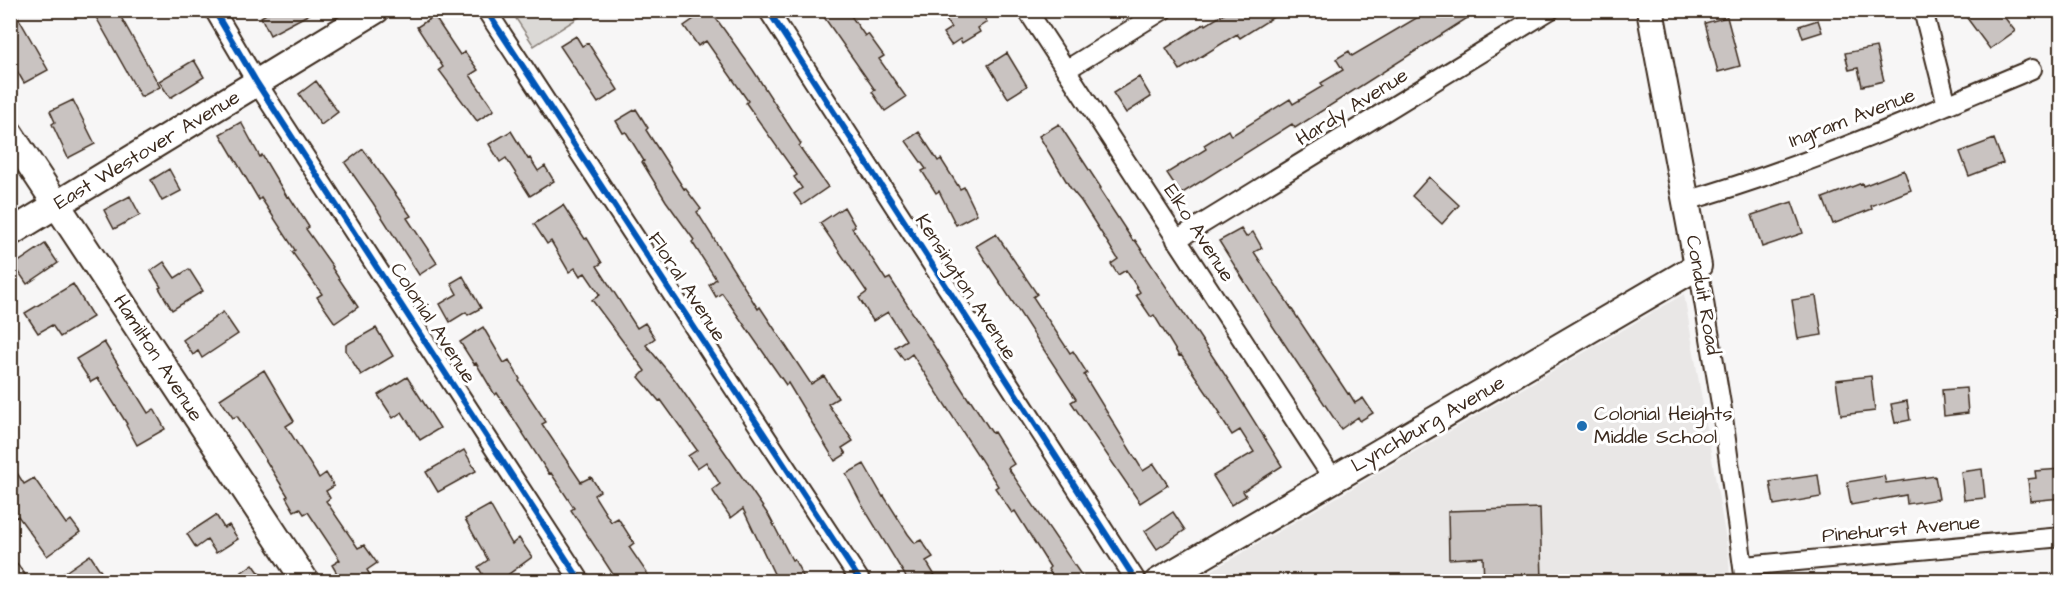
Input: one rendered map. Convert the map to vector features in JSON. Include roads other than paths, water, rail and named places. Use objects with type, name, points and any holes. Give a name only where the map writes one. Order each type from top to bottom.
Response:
[{"type":"street","name":"Colonial Avenue","points":[[214,10],[257,83],[582,582]]},
{"type":"street","name":"East Westover Avenue","points":[[10,233],[376,10]]},
{"type":"street","name":"Floral Avenue","points":[[486,10],[861,582]]},
{"type":"street","name":"Kensington Avenue","points":[[768,10],[1137,582]]},
{"type":"street","name":"Elko Avenue","points":[[1027,10],[1334,480]]},
{"type":"street","points":[[1066,70],[1163,10]]},
{"type":"street","name":"Hardy Avenue","points":[[1176,240],[1550,10]]},
{"type":"street","name":"Conduit Road","points":[[1650,10],[1698,266],[1722,410],[1745,574]]},
{"type":"street","points":[[1923,10],[1947,105]]},
{"type":"street","name":"Ingram Avenue","points":[[1686,201],[1750,182],[1832,152],[2032,69]]},
{"type":"street","name":"Hamilton Avenue","points":[[10,134],[306,582]]},
{"type":"street","name":"Lynchburg Avenue","points":[[1158,582],[1698,266]]},
{"type":"street","name":"Pinehurst Avenue","points":[[1745,574],[2061,537]]},
{"type":"street","points":[[10,571],[18,582]]},
{"type":"place","name":"Colonial Heights Middle School","points":[[1582,426]]}]
